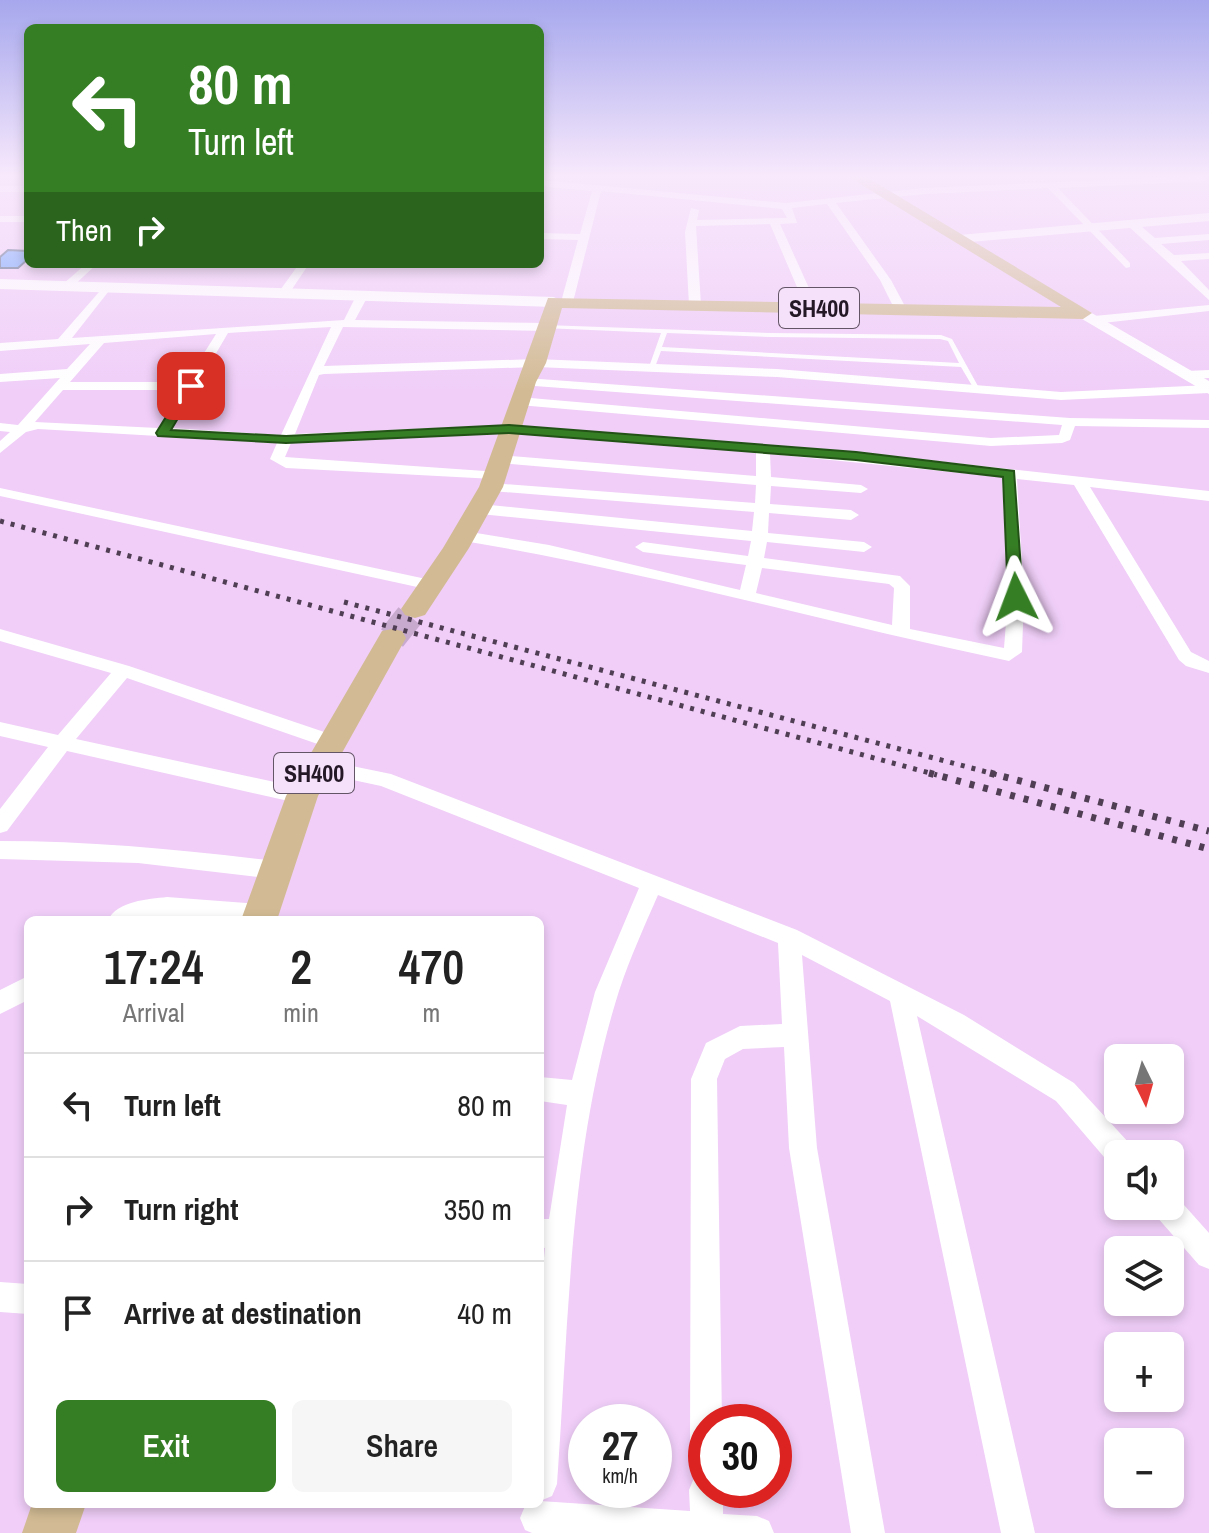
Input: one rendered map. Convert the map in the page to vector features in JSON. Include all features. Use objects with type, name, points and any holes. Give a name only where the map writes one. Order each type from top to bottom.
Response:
[{"type":"main road","points":[[973,248],[1089,316]]},
{"type":"main road","points":[[415,609],[480,509],[545,327],[560,302]]},
{"type":"main road","name":"SH400","points":[[560,302],[1089,316]]},
{"type":"main road","name":"SH400","points":[[260,916],[302,796],[392,638]]},
{"type":"main road","points":[[49,1533],[58,1508]]},
{"type":"street","points":[[0,284],[560,302],[580,248]]},
{"type":"street","points":[[693,248],[695,305]]},
{"type":"street","points":[[785,248],[812,308]]},
{"type":"street","points":[[862,248],[901,310]]},
{"type":"street","points":[[1110,248],[1126,265]]},
{"type":"street","points":[[1160,248],[1209,297]]},
{"type":"street","points":[[1172,258],[1209,256]]},
{"type":"street","points":[[67,286],[87,268]]},
{"type":"street","points":[[284,293],[301,268]]},
{"type":"street","points":[[1191,279],[1209,279]]},
{"type":"street","points":[[63,341],[106,287]]},
{"type":"street","points":[[362,296],[314,373],[277,459],[286,464],[495,474],[764,481],[861,489]]},
{"type":"street","points":[[1089,316],[1209,308]]},
{"type":"street","points":[[1089,316],[1209,389]]},
{"type":"street","points":[[0,347],[343,323],[545,327]]},
{"type":"street","points":[[162,433],[225,329]]},
{"type":"street","points":[[0,449],[101,339]]},
{"type":"street","points":[[527,382],[652,367],[777,373],[1061,396],[1209,389]]},
{"type":"street","points":[[314,373],[322,370],[527,382],[1070,422],[1209,424]]},
{"type":"street","points":[[0,378],[71,373]]},
{"type":"street","points":[[1186,375],[1209,374]]},
{"type":"street","points":[[527,382],[991,442],[1062,439],[1070,422]]},
{"type":"street","points":[[59,386],[191,386]]},
{"type":"street","points":[[0,427],[21,429],[38,425],[286,439],[509,429],[763,449],[1209,496]]},
{"type":"street","points":[[747,596],[757,562],[764,506],[763,449]]},
{"type":"street","points":[[495,474],[851,515]]},
{"type":"street","points":[[464,536],[549,550],[1003,655],[1013,652],[1016,597],[1009,474]]},
{"type":"street","points":[[1081,484],[1185,656],[1209,667]]},
{"type":"street","points":[[0,492],[431,585]]},
{"type":"street","points":[[480,509],[864,547]]},
{"type":"street","points":[[643,547],[894,580],[902,586],[901,633]]},
{"type":"street","points":[[0,635],[123,670],[384,779],[789,937],[955,1023],[1065,1092],[1108,1140]]},
{"type":"street","points":[[0,825],[62,743],[123,670]]},
{"type":"street","points":[[0,729],[302,796]]},
{"type":"street","points":[[0,850],[50,849],[159,855],[276,870]]},
{"type":"street","points":[[544,1393],[551,1233],[602,1006],[652,884]]},
{"type":"street","points":[[124,916],[128,912],[154,907],[249,916]]},
{"type":"street","points":[[789,937],[803,1148],[868,1533]]},
{"type":"street","points":[[0,1003],[24,989]]},
{"type":"street","points":[[901,997],[1018,1533]]},
{"type":"street","points":[[706,1404],[704,1079],[715,1051],[740,1038],[794,1035]]},
{"type":"street","points":[[544,1089],[582,1094]]},
{"type":"street","points":[[1178,1220],[1209,1255]]},
{"type":"street","points":[[0,1297],[24,1299]]},
{"type":"street","points":[[706,1508],[707,1531]]},
{"type":"street","points":[[537,1518],[757,1533]]},
{"type":"lane","points":[[545,327],[941,337],[950,340],[976,388]]},
{"type":"lane","points":[[652,367],[664,332]]},
{"type":"lane","points":[[771,335],[777,373]]},
{"type":"lane","points":[[659,349],[962,365]]},
{"type":"building","points":[[8,250],[24,251],[24,263],[18,268],[0,268],[0,257]]},
{"type":"tunnel","points":[[392,638],[415,609]]},
{"type":"railway","points":[[0,521],[937,775]]},
{"type":"railway","points":[[344,602],[998,775]]},
{"type":"railway","points":[[929,773],[1209,849]]},
{"type":"railway","points":[[990,773],[1209,831]]},
{"type":"route","points":[[191,386],[162,433],[286,439],[509,429],[856,456],[1009,474],[1016,597]]}]
